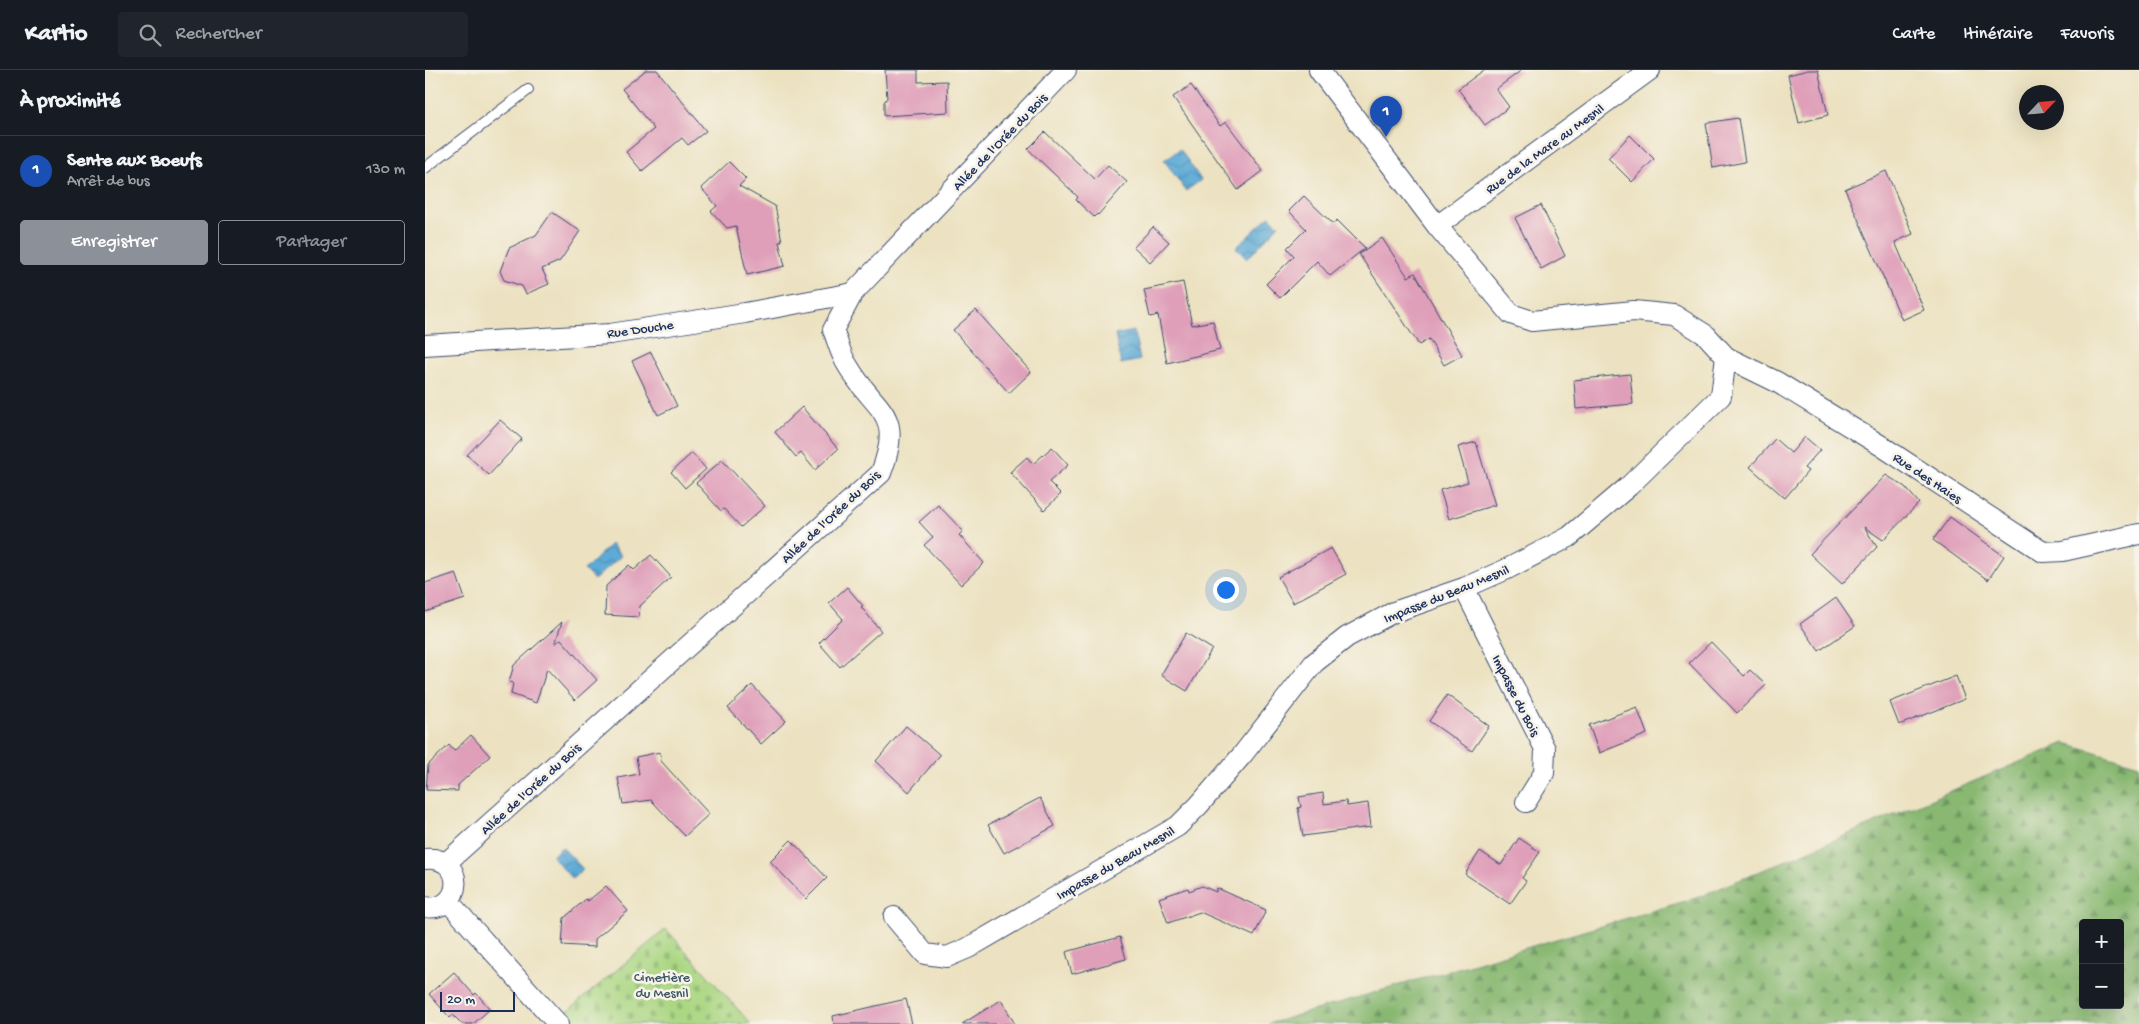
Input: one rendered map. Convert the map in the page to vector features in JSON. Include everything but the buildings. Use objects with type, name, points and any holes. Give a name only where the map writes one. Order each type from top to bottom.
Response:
[{"type":"street","name":"Allée de l'Orée du Bois","points":[[446,863],[881,473],[889,452],[890,429],[882,410],[847,366],[833,330],[853,293],[1066,70]]},
{"type":"street","points":[[1319,70],[1437,226],[1511,314],[1532,321],[1634,312],[1674,315],[1706,335],[1726,357]]},
{"type":"street","name":"Rue de la Mare au Mesnil","points":[[1437,226],[1650,70]]},
{"type":"street","name":"Rue Douche","points":[[425,345],[610,334],[745,313],[853,293]]},
{"type":"street","name":"Rue des Haies","points":[[1726,357],[1785,386],[1880,445],[2043,552],[2063,551],[2139,534]]},
{"type":"street","name":"Impasse du Beau Mesnil","points":[[893,916],[925,954],[947,957],[968,948],[1178,826],[1243,754],[1314,663],[1347,637],[1394,612],[1464,588],[1507,569],[1569,537],[1629,486],[1721,396],[1726,357]]},
{"type":"street","name":"Impasse du Bois","points":[[1464,588],[1545,749],[1544,773],[1526,802]]},
{"type":"street","points":[[425,858],[440,859],[446,863],[452,869],[455,886],[453,894],[448,901],[435,907],[425,907]]},
{"type":"street","points":[[448,901],[558,1024]]},
{"type":"lane","points":[[425,168],[528,90]]},
{"type":"green space","points":[[2065,743],[2139,765],[2139,1024],[1268,1024],[1699,897]]},
{"type":"green space","name":"Cimetière du Mesnil","points":[[666,929],[751,1024],[552,1024]]},
{"type":"water","points":[[1180,149],[1201,180],[1186,191],[1164,160]]},
{"type":"water","points":[[1269,216],[1279,225],[1247,259],[1236,248]]},
{"type":"water","points":[[1134,331],[1140,360],[1121,364],[1115,335]]},
{"type":"water","points":[[611,544],[621,556],[594,580],[584,570]]},
{"type":"water","points":[[562,847],[583,869],[572,879],[552,856]]},
{"type":"place","name":"Sente aux Boeufs","points":[[1386,137]]}]
